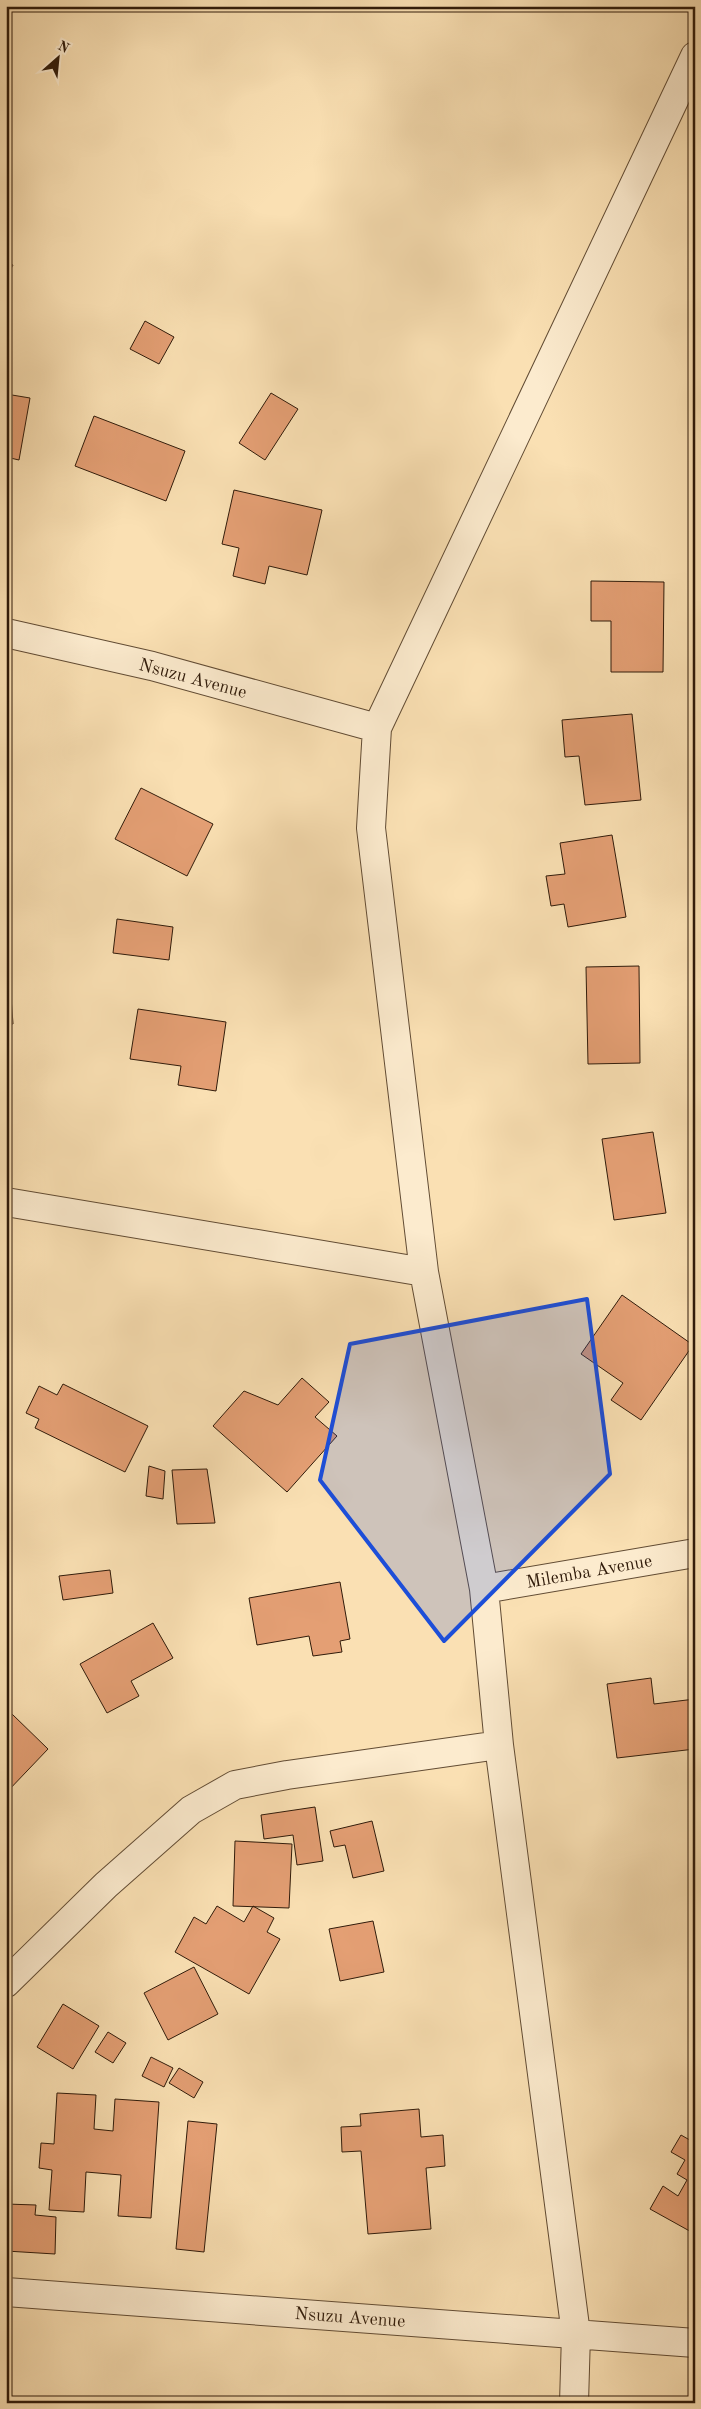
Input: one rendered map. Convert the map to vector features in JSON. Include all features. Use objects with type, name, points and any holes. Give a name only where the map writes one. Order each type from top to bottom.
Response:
[{"type":"street","points":[[574,2403],[576,2334],[499,1745],[484,1590],[424,1272],[371,828],[377,728],[695,56]]},
{"type":"street","name":"Nsuzu Avenue","points":[[6,634],[152,666],[377,728]]},
{"type":"street","points":[[6,1202],[424,1272]]},
{"type":"street","name":"Milemba Avenue","points":[[484,1590],[695,1553]]},
{"type":"street","points":[[6,1984],[106,1885],[191,1810],[234,1785],[287,1775],[499,1745]]},
{"type":"street","name":"Nsuzu Avenue","points":[[6,2292],[695,2343]]},
{"type":"highlighted area","points":[[587,1299],[610,1474],[444,1641],[320,1480],[350,1344]]},
{"type":"building","points":[[6,262],[13,265],[6,278]]},
{"type":"building","points":[[145,321],[174,337],[159,364],[130,349]]},
{"type":"building","points":[[271,393],[298,409],[265,460],[239,443]]},
{"type":"building","points":[[6,394],[30,398],[19,460],[6,457]]},
{"type":"building","points":[[94,416],[185,451],[166,501],[75,466]]},
{"type":"building","points":[[234,490],[322,510],[307,575],[269,566],[265,584],[233,576],[239,548],[222,544]]},
{"type":"building","points":[[591,581],[664,582],[663,672],[611,672],[611,621],[591,621]]},
{"type":"building","points":[[632,714],[641,800],[585,805],[579,756],[565,757],[562,720]]},
{"type":"building","points":[[141,788],[213,824],[187,876],[115,839]]},
{"type":"building","points":[[612,835],[626,917],[568,927],[564,904],[551,906],[546,876],[565,874],[560,843]]},
{"type":"building","points":[[117,919],[173,927],[169,960],[113,953]]},
{"type":"building","points":[[691,960],[695,960],[695,987]]},
{"type":"building","points":[[639,966],[640,1063],[588,1064],[586,967]]},
{"type":"building","points":[[9,969],[13,1024],[6,1024],[6,970]]},
{"type":"building","points":[[138,1009],[226,1022],[216,1091],[178,1085],[181,1066],[130,1059]]},
{"type":"building","points":[[653,1132],[666,1213],[614,1220],[602,1139]]},
{"type":"building","points":[[622,1295],[693,1345],[641,1420],[611,1400],[623,1383],[581,1354]]},
{"type":"building","points":[[302,1378],[329,1402],[315,1417],[337,1436],[287,1492],[213,1426],[244,1391],[278,1405]]},
{"type":"building","points":[[63,1384],[148,1426],[125,1472],[35,1428],[39,1419],[26,1413],[39,1386],[57,1395]]},
{"type":"building","points":[[149,1466],[165,1471],[163,1499],[146,1496]]},
{"type":"building","points":[[207,1469],[215,1523],[177,1524],[172,1470]]},
{"type":"building","points":[[110,1570],[113,1593],[63,1600],[59,1576]]},
{"type":"building","points":[[340,1582],[350,1639],[340,1641],[342,1652],[313,1656],[309,1636],[257,1645],[249,1598]]},
{"type":"building","points":[[153,1623],[173,1658],[131,1681],[139,1696],[107,1713],[80,1664]]},
{"type":"building","points":[[651,1678],[654,1704],[695,1699],[695,1749],[617,1758],[607,1684]]},
{"type":"building","points":[[12,1714],[48,1749],[6,1793],[6,1720]]},
{"type":"building","points":[[315,1807],[323,1861],[297,1865],[293,1835],[264,1839],[261,1815]]},
{"type":"building","points":[[372,1821],[384,1871],[353,1878],[345,1845],[334,1847],[330,1831]]},
{"type":"building","points":[[235,1841],[292,1844],[289,1908],[233,1906]]},
{"type":"building","points":[[217,1906],[244,1922],[253,1906],[274,1918],[267,1932],[280,1939],[249,1994],[175,1952],[194,1917],[206,1924]]},
{"type":"building","points":[[373,1921],[384,1972],[340,1981],[329,1929]]},
{"type":"building","points":[[194,1967],[218,2014],[168,2040],[144,1993]]},
{"type":"building","points":[[63,2004],[99,2026],[73,2069],[37,2047]]},
{"type":"building","points":[[108,2032],[126,2043],[113,2063],[95,2052]]},
{"type":"building","points":[[151,2057],[173,2068],[164,2087],[142,2076]]},
{"type":"building","points":[[179,2068],[203,2082],[194,2098],[169,2083]]},
{"type":"building","points":[[57,2093],[96,2095],[94,2129],[113,2131],[115,2099],[159,2102],[151,2218],[118,2216],[121,2175],[86,2172],[84,2212],[49,2210],[52,2170],[39,2168],[41,2143],[54,2144]]},
{"type":"building","points":[[419,2109],[421,2137],[443,2135],[445,2166],[426,2168],[431,2229],[368,2234],[361,2151],[342,2152],[341,2127],[361,2126],[360,2114]]},
{"type":"building","points":[[188,2121],[217,2124],[204,2252],[176,2249]]},
{"type":"building","points":[[681,2135],[695,2143],[695,2234],[650,2209],[663,2186],[678,2196],[687,2180],[677,2174],[685,2160],[671,2152]]},
{"type":"building","points":[[6,2204],[36,2205],[35,2215],[56,2217],[55,2254],[6,2251]]}]
